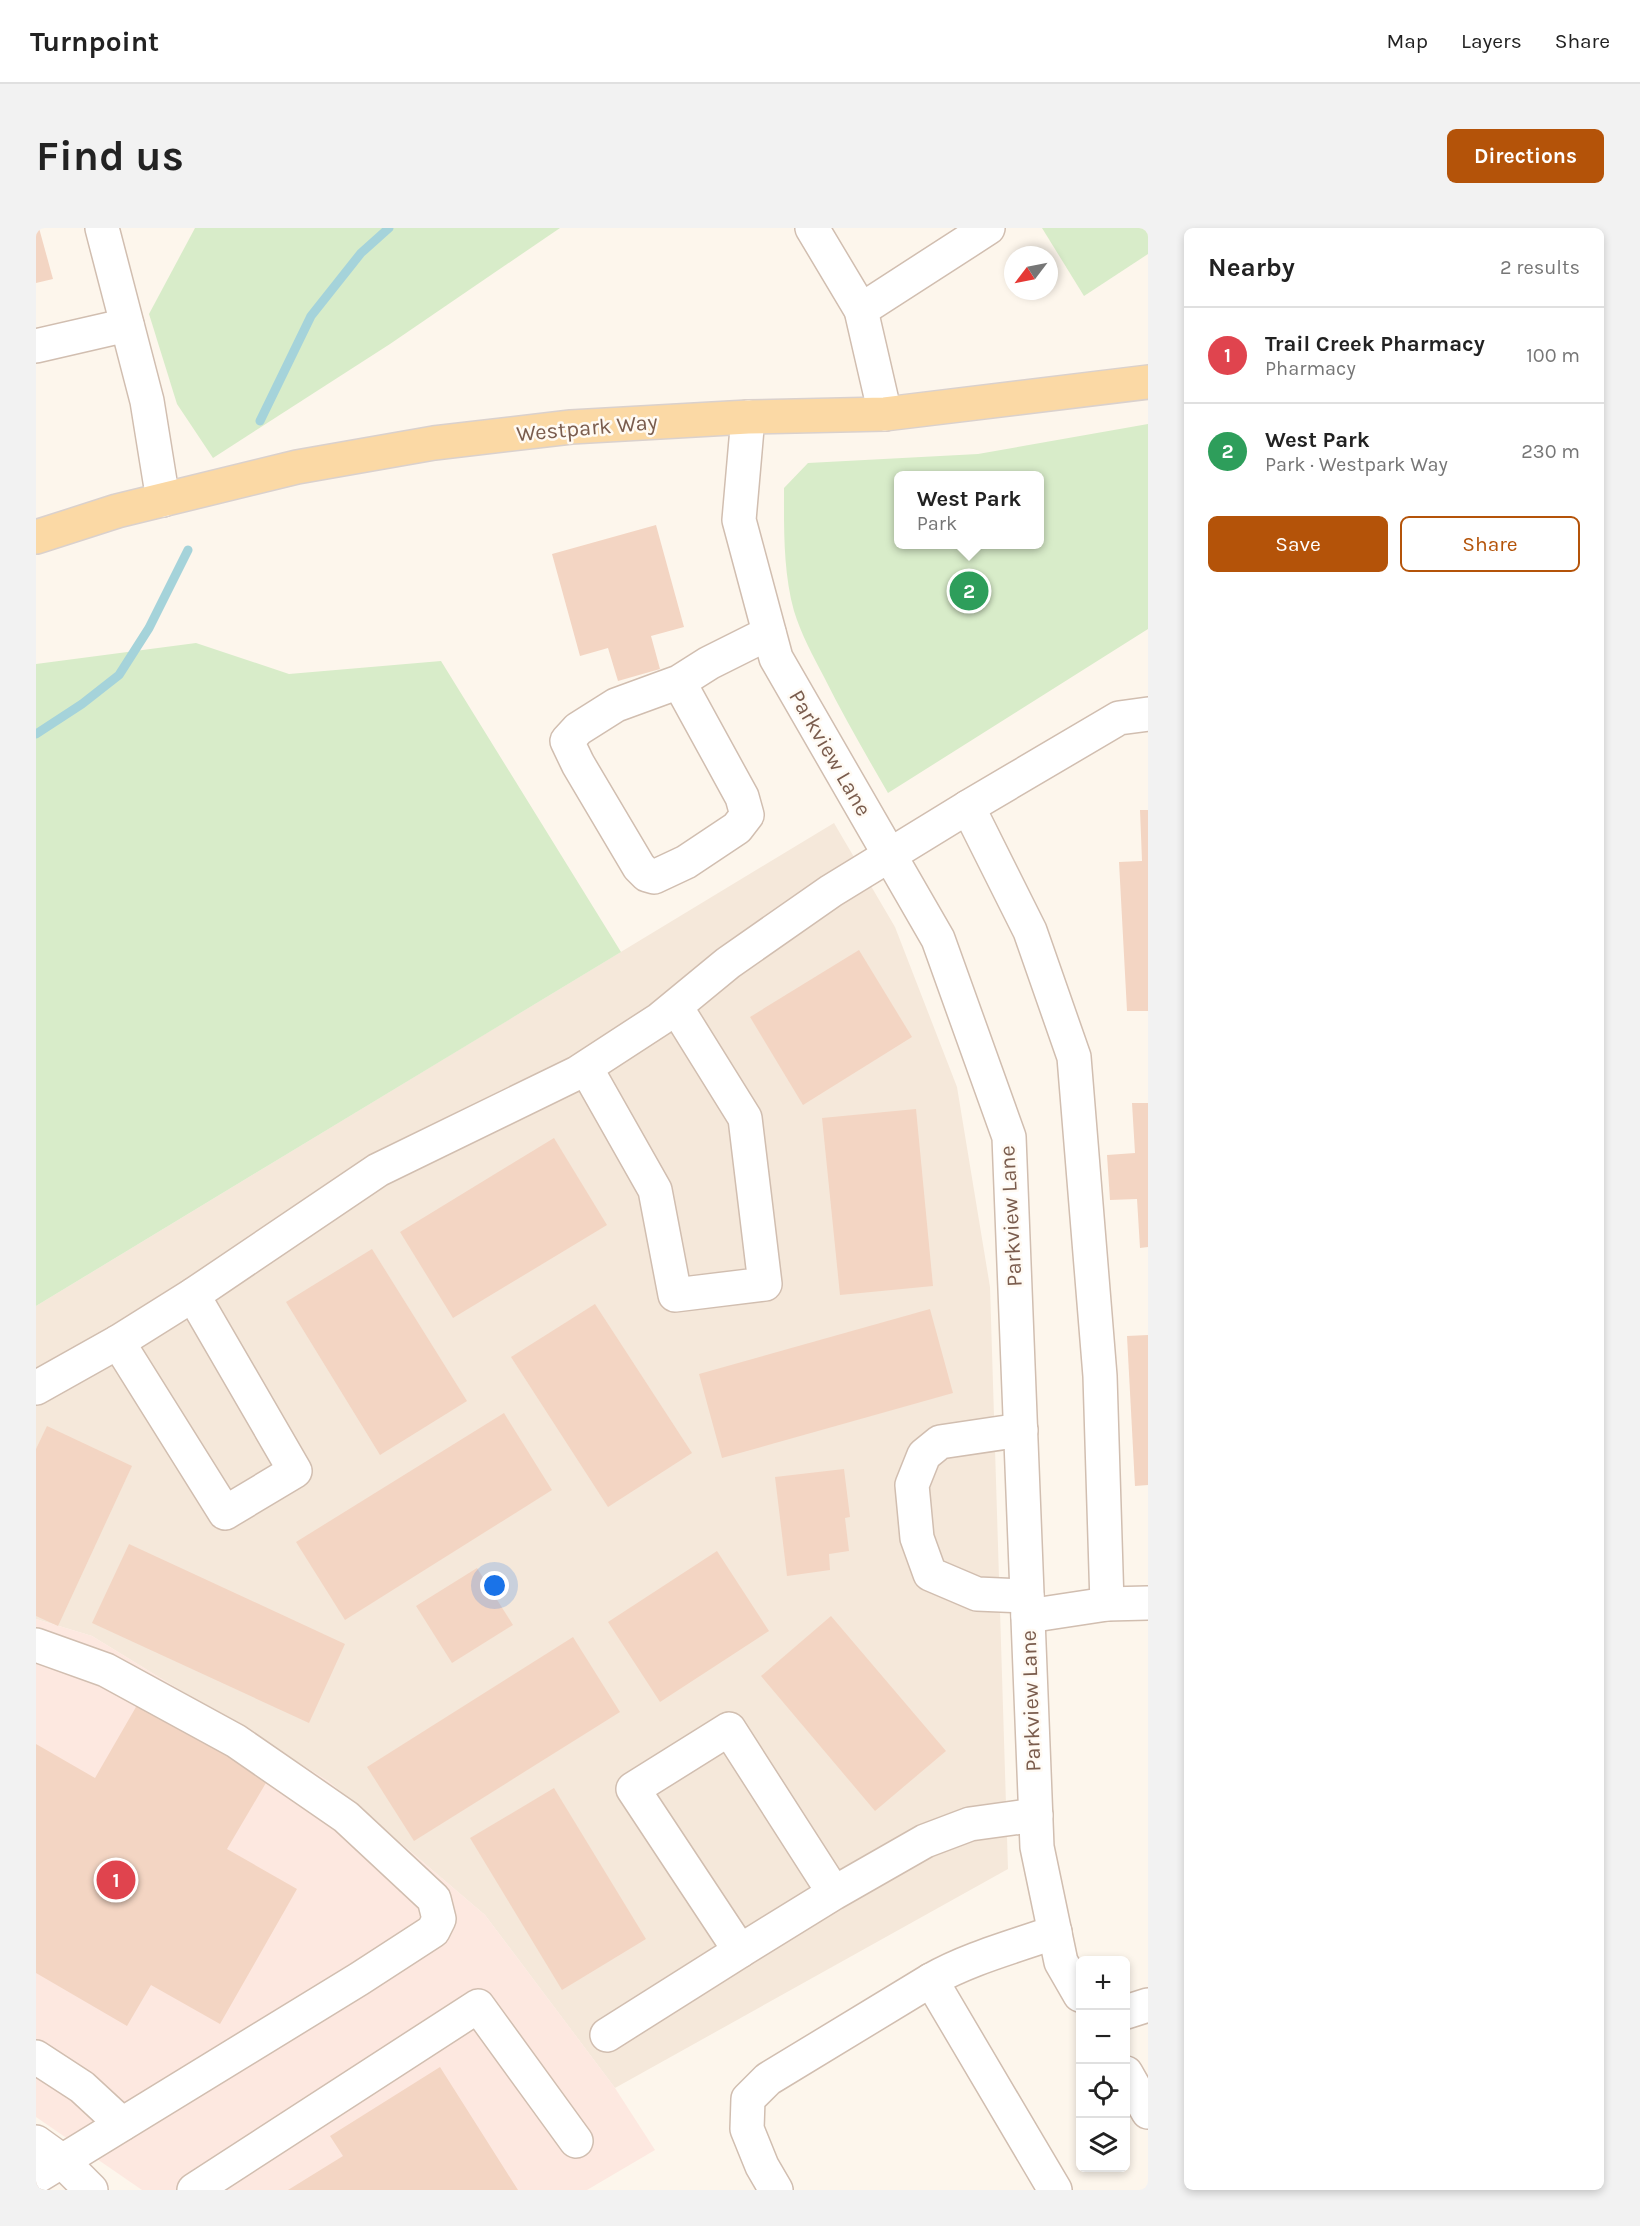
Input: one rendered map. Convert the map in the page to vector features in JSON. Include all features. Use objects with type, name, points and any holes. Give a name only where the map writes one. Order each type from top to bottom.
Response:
[{"type":"main road","name":"Westpark Way","points":[[36,537],[117,511],[297,467],[434,442],[571,427],[748,417],[885,414],[1148,382]]},
{"type":"street","points":[[102,228],[173,497]]},
{"type":"street","points":[[812,228],[861,310],[885,414]]},
{"type":"street","points":[[861,310],[988,228]]},
{"type":"street","points":[[36,346],[127,325]]},
{"type":"street","name":"Parkview Lane","points":[[748,417],[739,520],[776,658],[938,939],[1009,1137],[1037,1847],[1061,1962],[1076,1988]]},
{"type":"street","points":[[679,682],[742,797],[747,815],[737,828],[686,862],[654,877],[647,875],[639,867],[578,764],[567,741],[578,729],[616,705],[679,682],[709,663],[769,633]]},
{"type":"street","points":[[36,1388],[118,1342],[193,1295],[378,1170],[586,1068],[660,1019],[728,963],[831,891],[968,807],[1119,718],[1148,714]]},
{"type":"street","points":[[968,807],[1030,931],[1074,1057],[1100,1376],[1107,1604]]},
{"type":"street","points":[[586,1068],[655,1190],[675,1296],[765,1284],[745,1118],[676,1006]]},
{"type":"street","points":[[118,1342],[225,1513],[295,1471],[193,1295]]},
{"type":"street","points":[[1021,1430],[940,1442],[924,1455],[912,1485],[917,1538],[930,1574],[977,1594],[1028,1606],[1148,1603]]},
{"type":"street","points":[[36,1646],[106,1670],[236,1742],[346,1817],[434,1899],[440,1919],[433,1931],[378,1967],[122,2124],[44,2160]]},
{"type":"street","points":[[740,1951],[633,1789],[729,1729],[834,1893]]},
{"type":"street","points":[[607,2035],[834,1893],[936,1837],[970,1824],[1036,1815]]},
{"type":"street","points":[[776,2190],[762,2166],[747,2129],[748,2099],[768,2079],[959,1964],[1055,1932]]},
{"type":"street","points":[[932,1980],[1055,2190]]},
{"type":"street","points":[[1130,2010],[1148,2005]]},
{"type":"street","points":[[203,2188],[478,2006],[576,2141]]},
{"type":"street","points":[[36,2057],[82,2087],[122,2124]]},
{"type":"street","points":[[1130,2081],[1148,2112]]},
{"type":"street","points":[[44,2160],[91,2190]]},
{"type":"shaded area","points":[[834,823],[895,927],[957,1087],[990,1287],[1008,1869],[615,2088],[485,1915],[328,1781],[92,1636],[36,1619],[36,1306]]},
{"type":"shaded area","points":[[36,1619],[92,1636],[328,1781],[485,1915],[615,2088],[655,2150],[587,2190],[142,2190],[36,2117]]},
{"type":"green space","points":[[195,228],[560,228],[390,344],[213,458],[177,404],[149,314]]},
{"type":"green space","points":[[1042,228],[1148,228],[1148,254],[1084,296],[1058,254],[1058,246],[1053,246]]},
{"type":"green space","points":[[1148,424],[1148,629],[888,793],[855,736],[808,645],[790,596],[784,534],[784,488],[808,463],[978,454]]},
{"type":"green space","points":[[196,643],[289,674],[441,661],[621,952],[36,1306],[36,664]]},
{"type":"building","points":[[36,228],[39,228],[53,279],[36,283]]},
{"type":"building","points":[[656,525],[684,627],[651,636],[660,669],[618,681],[608,648],[580,656],[552,554]]},
{"type":"building","points":[[1140,810],[1148,810],[1148,1011],[1127,1011],[1119,862],[1142,861]]},
{"type":"building","points":[[859,950],[912,1037],[803,1105],[750,1017]]},
{"type":"building","points":[[1132,1103],[1148,1103],[1148,1247],[1140,1248],[1137,1199],[1110,1200],[1107,1155],[1135,1153]]},
{"type":"building","points":[[916,1109],[933,1286],[840,1295],[822,1118]]},
{"type":"building","points":[[554,1138],[607,1225],[453,1318],[400,1232]]},
{"type":"building","points":[[372,1249],[467,1401],[380,1455],[286,1302]]},
{"type":"building","points":[[595,1304],[692,1453],[608,1507],[511,1357]]},
{"type":"building","points":[[930,1309],[953,1393],[722,1458],[699,1374]]},
{"type":"building","points":[[1148,1335],[1148,1485],[1135,1486],[1127,1336]]},
{"type":"building","points":[[504,1413],[552,1490],[345,1620],[296,1542]]},
{"type":"building","points":[[47,1426],[132,1466],[58,1626],[36,1616],[36,1449]]},
{"type":"building","points":[[844,1469],[850,1517],[845,1518],[849,1551],[829,1554],[830,1570],[787,1576],[775,1477]]},
{"type":"building","points":[[129,1544],[345,1644],[309,1723],[92,1623]]},
{"type":"building","points":[[717,1551],[769,1631],[660,1702],[608,1622]]},
{"type":"building","points":[[477,1568],[513,1625],[452,1663],[416,1606]]},
{"type":"building","points":[[831,1616],[946,1751],[875,1811],[761,1676]]},
{"type":"building","points":[[573,1637],[620,1712],[414,1841],[367,1767]]},
{"type":"building","points":[[140,1700],[270,1776],[227,1849],[297,1889],[220,2024],[151,1985],[127,2026],[36,1973],[36,1744],[95,1778]]},
{"type":"building","points":[[554,1788],[646,1939],[562,1990],[470,1838]]},
{"type":"building","points":[[440,2067],[518,2190],[288,2190],[343,2156],[330,2136]]},
{"type":"waterway","points":[[260,421],[311,316],[361,253],[389,228]]},
{"type":"waterway","points":[[36,734],[82,704],[119,675],[149,628],[188,550]]},
{"type":"place","name":"West Park","points":[[969,591]]},
{"type":"place","name":"Trail Creek Pharmacy","points":[[116,1880]]}]
